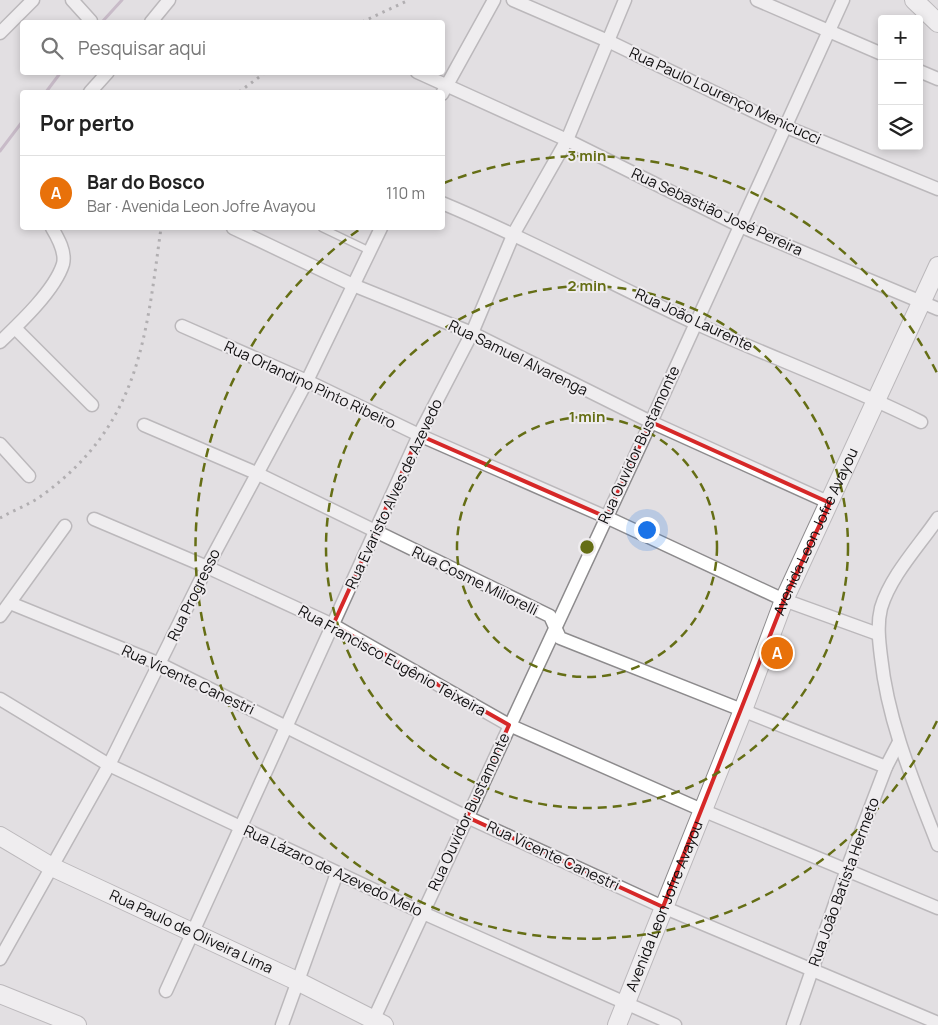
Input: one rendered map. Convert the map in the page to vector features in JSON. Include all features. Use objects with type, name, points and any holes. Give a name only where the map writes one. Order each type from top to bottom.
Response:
[{"type":"street","points":[[0,33],[33,0]]},
{"type":"street","points":[[72,0],[90,20]]},
{"type":"street","points":[[153,20],[169,0]]},
{"type":"street","points":[[444,89],[494,0]]},
{"type":"street","name":"Rua Paulo Lourenço Menicucci","points":[[513,0],[608,41],[784,126],[938,189]]},
{"type":"street","name":"Rua Evaristo Alves de Azevedo","points":[[166,990],[419,435],[472,333],[514,233],[567,140],[624,0]]},
{"type":"street","points":[[757,0],[878,52]]},
{"type":"street","name":"Rua Ouvidor Bustamonte","points":[[376,1023],[423,913],[651,422],[784,126],[843,0]]},
{"type":"street","points":[[914,0],[938,23]]},
{"type":"street","points":[[923,73],[938,79]]},
{"type":"street","points":[[92,90],[105,75]]},
{"type":"street","name":"Rua Sebastião José Pereira","points":[[421,75],[444,89],[567,140],[740,226],[938,309]]},
{"type":"street","name":"Rua João Laurente","points":[[445,204],[514,233],[696,323],[878,400],[921,422]]},
{"type":"street","points":[[0,342],[52,283],[63,263],[61,245],[53,230]]},
{"type":"street","name":"Rua Samuel Alvarenga","points":[[237,230],[353,286],[472,333],[651,422],[830,503]]},
{"type":"street","name":"Rua Progresso","points":[[0,959],[109,765],[207,567],[307,381],[380,230]]},
{"type":"street","name":"Avenida Leon Jofre Avayou","points":[[617,1025],[743,710],[784,600],[878,400],[938,266]]},
{"type":"street","name":"Rua Orlandino Pinto Ribeiro","points":[[182,326],[307,381],[419,435],[606,517],[784,600],[878,634]]},
{"type":"street","points":[[14,328],[92,405]]},
{"type":"street","name":"Rua Cosme Miliorelli","points":[[144,425],[256,473],[550,616],[560,638],[886,767]]},
{"type":"street","points":[[0,444],[30,476]]},
{"type":"street","points":[[938,518],[892,583],[881,608],[878,634],[885,693],[898,742],[938,845]]},
{"type":"street","name":"Rua Francisco Eugênio Teixeira","points":[[94,520],[207,567],[332,625],[509,725],[702,810],[938,908]]},
{"type":"street","points":[[0,616],[64,526]]},
{"type":"street","name":"Rua Vicente Canestri","points":[[10,603],[160,664],[467,817],[663,907],[938,1023]]},
{"type":"street","name":"Rua Lázaro de Azevedo Melo","points":[[0,698],[109,765],[423,913],[675,1025]]},
{"type":"street","name":"Rua João Batista Hermeto","points":[[794,1025],[847,869],[886,767],[898,742]]},
{"type":"street","name":"Rua Paulo de Oliveira Lima","points":[[0,836],[52,867],[192,934],[299,982],[376,1023]]},
{"type":"street","points":[[282,1025],[337,873]]},
{"type":"street","points":[[0,994],[77,1025]]},
{"type":"lane","points":[[326,230],[370,251]]},
{"type":"highlighted area","points":[[651,422],[830,503],[784,600],[663,907],[467,817],[509,725],[333,625],[419,435],[606,517]]},
{"type":"waterway","points":[[104,20],[122,0]]},
{"type":"waterway","points":[[48,90],[59,75]]},
{"type":"waterway","points":[[0,151],[20,125]]},
{"type":"railway","points":[[366,20],[409,0]]},
{"type":"railway","points":[[242,90],[262,75]]},
{"type":"railway","points":[[0,518],[39,498],[76,467],[101,438],[119,407],[133,375],[143,341],[161,230]]},
{"type":"place","name":"Bar do Bosco","points":[[777,653]]}]
